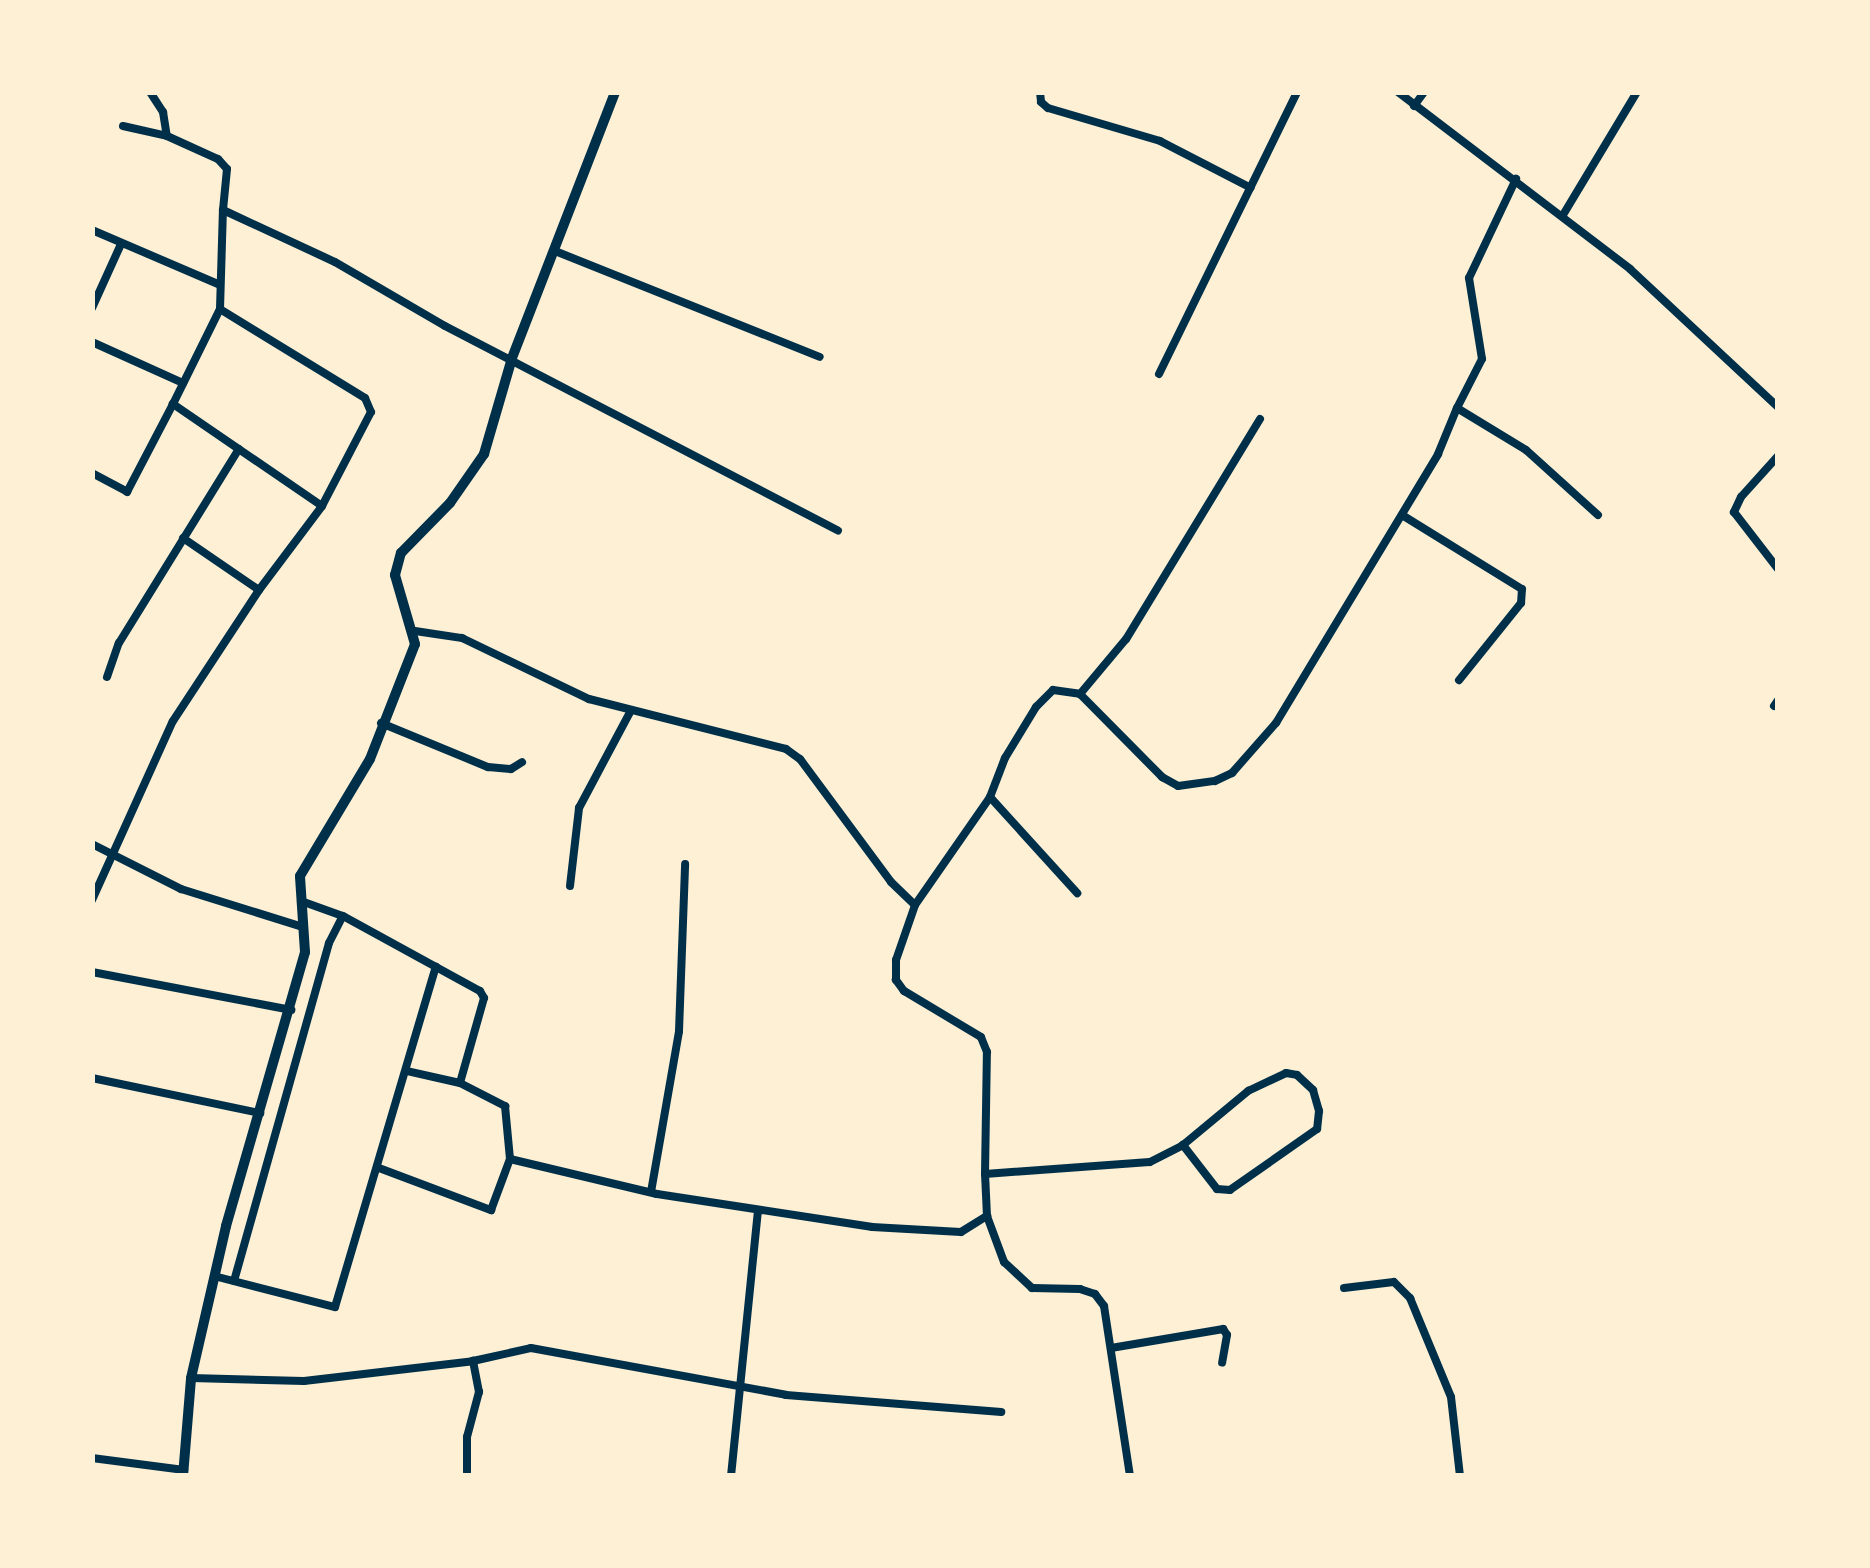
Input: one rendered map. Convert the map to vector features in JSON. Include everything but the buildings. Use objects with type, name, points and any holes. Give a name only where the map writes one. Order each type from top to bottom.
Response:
[{"type":"street","points":[[150,92],[163,112],[168,136]]},
{"type":"street","points":[[92,1458],[183,1472],[191,1378],[214,1276],[292,1010],[305,952],[300,876],[370,759],[415,644],[395,575],[401,553],[450,503],[484,454],[512,358],[615,92]]},
{"type":"street","points":[[1040,92],[1041,102],[1048,108],[1160,142],[1251,188]]},
{"type":"street","points":[[1158,374],[1297,92]]},
{"type":"street","points":[[1398,92],[1516,178],[1630,269],[1778,407]]},
{"type":"street","points":[[1414,106],[1424,92]]},
{"type":"street","points":[[1563,215],[1637,92]]},
{"type":"street","points":[[92,474],[127,492],[220,309],[218,284],[227,169],[222,162],[168,136],[123,126]]},
{"type":"street","points":[[1130,1476],[1104,1306],[1095,1294],[1080,1289],[1032,1288],[1004,1262],[987,1216],[987,1052],[981,1038],[904,991],[896,980],[896,960],[916,905],[990,797],[1019,732],[1045,696],[1062,689],[1080,694],[1171,784],[1192,785],[1232,773],[1276,723],[1438,454],[1482,359],[1469,278],[1516,178]]},
{"type":"street","points":[[223,210],[335,262],[838,532]]},
{"type":"street","points":[[92,230],[218,284]]},
{"type":"street","points":[[92,308],[121,244]]},
{"type":"street","points":[[555,252],[820,357]]},
{"type":"street","points":[[92,900],[174,720],[259,590],[322,506],[371,412],[365,398],[220,309]]},
{"type":"street","points":[[92,342],[183,383]]},
{"type":"street","points":[[173,404],[322,506]]},
{"type":"street","points":[[1457,408],[1526,450],[1598,515]]},
{"type":"street","points":[[1080,694],[1126,639],[1260,419]]},
{"type":"street","points":[[107,677],[119,643],[239,449]]},
{"type":"street","points":[[1778,456],[1740,497],[1734,512],[1778,569]]},
{"type":"street","points":[[1402,515],[1522,590],[1521,603],[1459,680]]},
{"type":"street","points":[[183,538],[259,590]]},
{"type":"street","points":[[414,632],[462,638],[590,699],[630,712],[786,749],[800,759],[891,882],[916,905]]},
{"type":"street","points":[[570,886],[579,808],[630,712]]},
{"type":"street","points":[[381,723],[488,767],[511,769],[522,762]]},
{"type":"street","points":[[990,797],[1077,894]]},
{"type":"street","points":[[92,844],[181,889],[303,928]]},
{"type":"street","points":[[651,1192],[678,1031],[686,864]]},
{"type":"street","points":[[300,900],[344,916],[484,998],[460,1083]]},
{"type":"street","points":[[234,1281],[329,943],[344,916]]},
{"type":"street","points":[[214,1276],[335,1307],[436,968]]},
{"type":"street","points":[[92,972],[292,1010]]},
{"type":"street","points":[[378,1168],[490,1210],[510,1160],[505,1106],[460,1083],[407,1071]]},
{"type":"street","points":[[985,1174],[1150,1162],[1183,1145],[1248,1091],[1286,1072],[1313,1090],[1319,1111],[1317,1129],[1230,1190],[1217,1189],[1183,1145]]},
{"type":"street","points":[[92,1078],[260,1113]]},
{"type":"street","points":[[510,1160],[758,1212],[961,1232],[987,1216]]},
{"type":"street","points":[[730,1476],[758,1212]]},
{"type":"street","points":[[1344,1288],[1394,1282],[1410,1298],[1451,1398],[1460,1476]]},
{"type":"street","points":[[1110,1348],[1223,1329],[1227,1335],[1222,1364]]},
{"type":"street","points":[[191,1378],[304,1380],[473,1361],[531,1348],[786,1395],[1002,1412]]},
{"type":"street","points":[[466,1472],[467,1438],[480,1392],[473,1361]]}]
